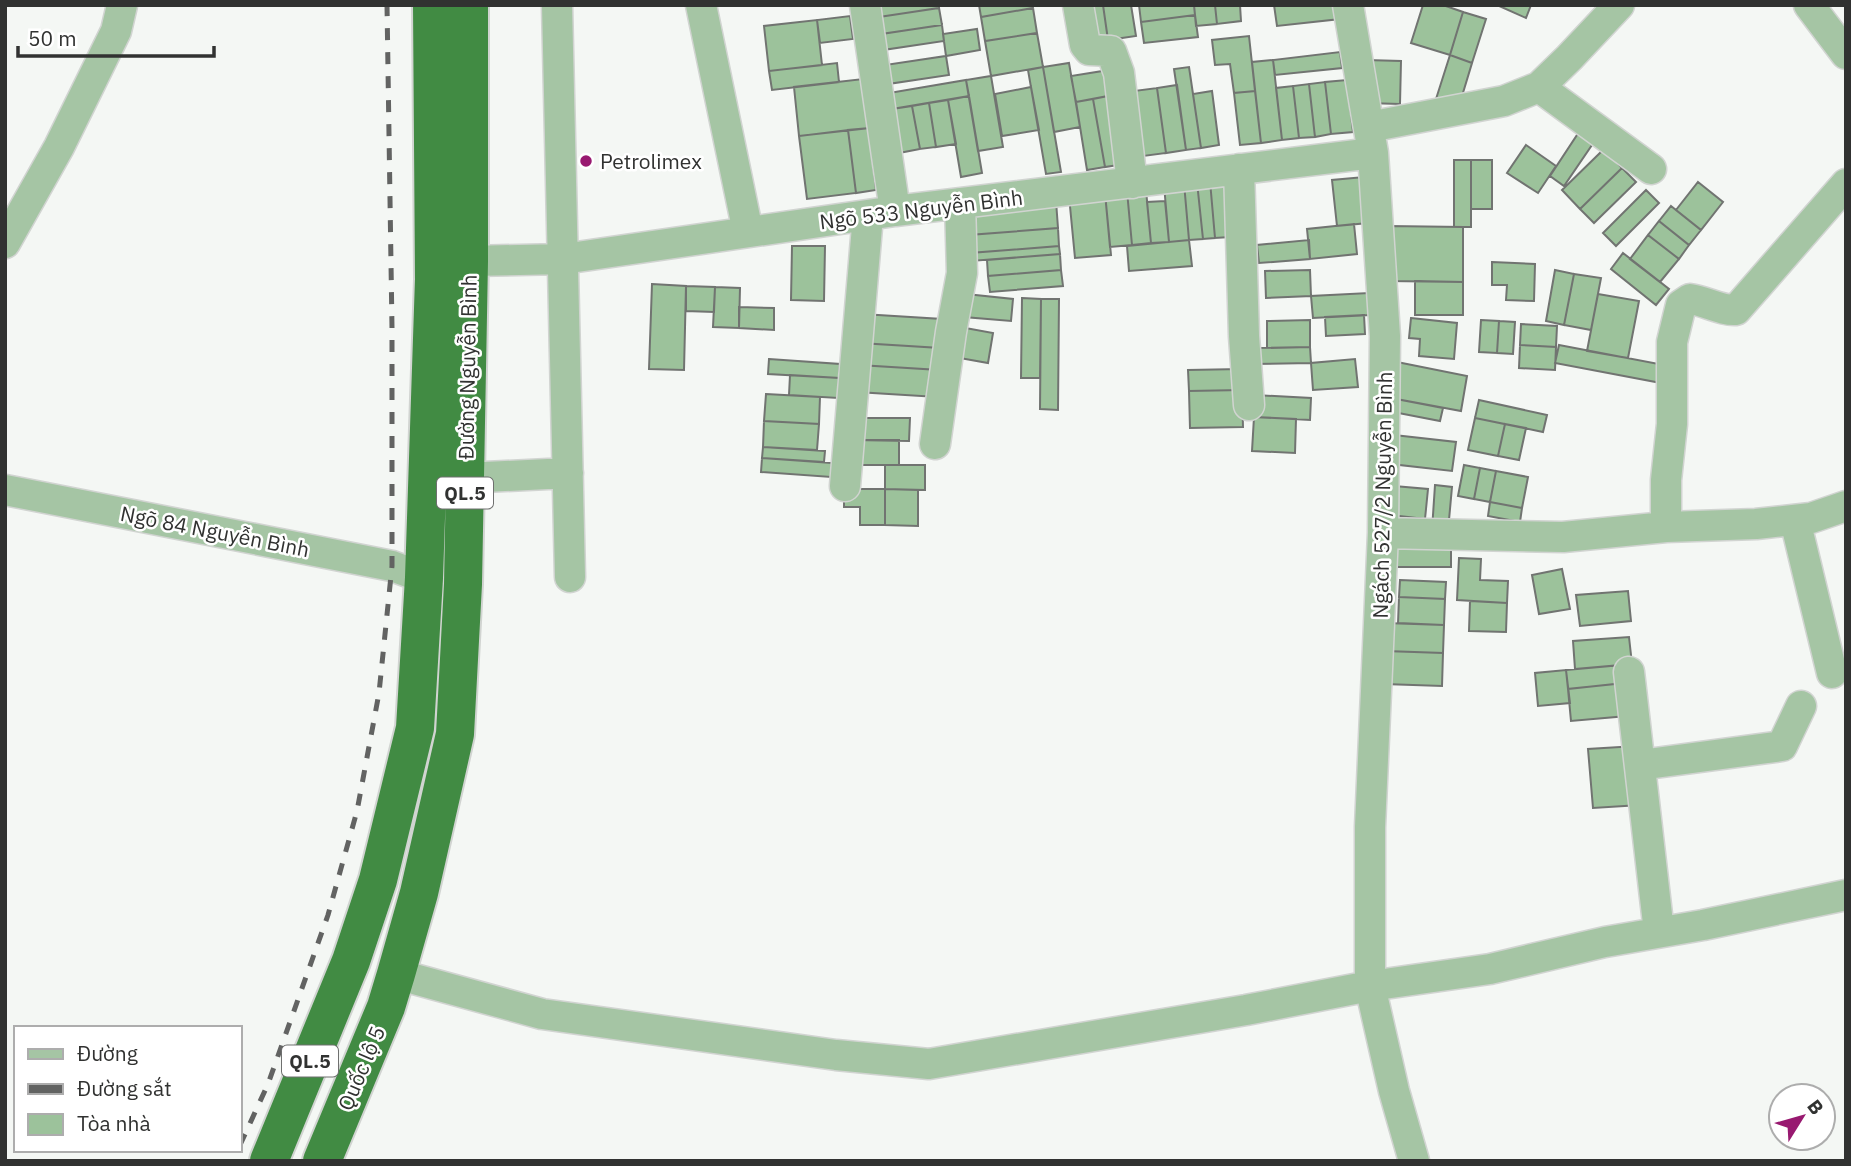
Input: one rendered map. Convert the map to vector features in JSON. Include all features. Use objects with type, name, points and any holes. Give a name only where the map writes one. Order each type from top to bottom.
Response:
[{"type":"highway","name":"Đường Nguyễn Bình","points":[[269,1161],[351,961],[378,880],[415,728],[424,578],[434,279],[432,5]]},
{"type":"highway","name":"Đường Nguyễn Bình","points":[[396,974],[419,893],[455,734],[463,584],[469,261],[468,5]]},
{"type":"highway","name":"Quốc lộ 5","points":[[322,1161],[386,1007],[396,974]]},
{"type":"street","points":[[5,243],[59,147],[99,66],[116,31],[122,5]]},
{"type":"street","points":[[557,5],[570,577]]},
{"type":"street","points":[[701,5],[748,232]]},
{"type":"street","points":[[845,486],[881,213],[865,5]]},
{"type":"street","points":[[1078,5],[1085,45],[1089,50],[1111,51],[1115,60],[1132,183]]},
{"type":"street","name":"Ngách 527/2 Nguyễn Bình","points":[[1348,5],[1371,140],[1385,336],[1383,533],[1370,827],[1370,986],[1394,1091],[1414,1161]]},
{"type":"street","name":"Ngõ 533 Nguyễn Bình","points":[[469,261],[563,259],[881,213],[1239,169],[1371,140],[1504,101],[1539,87],[1619,5]]},
{"type":"street","points":[[1809,5],[1846,54]]},
{"type":"street","points":[[1539,87],[1651,169]]},
{"type":"street","points":[[1239,169],[1249,405]]},
{"type":"street","points":[[1666,527],[1666,480],[1672,424],[1672,342],[1681,306],[1690,299],[1731,311],[1736,310],[1846,184]]},
{"type":"street","points":[[935,444],[962,273],[960,203]]},
{"type":"street","points":[[465,478],[568,473]]},
{"type":"street","name":"Ngõ 84 Nguyễn Bình","points":[[5,490],[392,566],[424,578]]},
{"type":"street","points":[[1383,533],[1563,537],[1666,527],[1795,520],[1811,518],[1846,506]]},
{"type":"street","points":[[1795,520],[1832,673]]},
{"type":"street","points":[[1629,672],[1659,933]]},
{"type":"street","points":[[1640,765],[1782,746],[1801,706]]},
{"type":"street","points":[[396,974],[542,1014],[836,1055],[929,1064],[1234,1013],[1370,986],[1490,969],[1605,942],[1846,895]]},
{"type":"building","points":[[876,5],[939,5],[939,8],[879,17]]},
{"type":"building","points":[[979,5],[1032,5],[1033,8],[981,17]]},
{"type":"building","points":[[1083,5],[1103,5],[1108,40],[1089,43]]},
{"type":"building","points":[[1103,5],[1131,5],[1136,36],[1108,40]]},
{"type":"building","points":[[1139,5],[1194,5],[1195,15],[1141,22]]},
{"type":"building","points":[[1194,5],[1215,5],[1217,24],[1196,26]]},
{"type":"building","points":[[1215,5],[1240,5],[1241,21],[1217,24]]},
{"type":"building","points":[[1274,5],[1338,5],[1340,19],[1277,26]]},
{"type":"building","points":[[1423,5],[1443,5],[1463,12],[1450,55],[1411,43]]},
{"type":"building","points":[[1497,5],[1531,5],[1526,18]]},
{"type":"building","points":[[939,8],[942,25],[881,34],[879,17]]},
{"type":"building","points":[[1033,8],[1037,33],[985,41],[981,17]]},
{"type":"building","points":[[1463,12],[1486,19],[1472,63],[1450,55]]},
{"type":"building","points":[[1195,15],[1198,37],[1144,43],[1141,22]]},
{"type":"building","points":[[850,16],[853,39],[820,43],[817,20]]},
{"type":"building","points":[[817,20],[822,65],[769,71],[764,26]]},
{"type":"building","points":[[942,25],[944,41],[883,50],[881,34]]},
{"type":"building","points":[[977,29],[980,50],[946,56],[943,34]]},
{"type":"building","points":[[1037,33],[1043,67],[991,76],[985,41]]},
{"type":"building","points":[[1249,36],[1255,91],[1234,93],[1230,64],[1215,65],[1212,40]]},
{"type":"building","points":[[1340,52],[1342,68],[1275,75],[1273,60]]},
{"type":"building","points":[[1450,55],[1472,63],[1459,106],[1436,99]]},
{"type":"building","points":[[946,56],[949,75],[888,84],[885,65]]},
{"type":"building","points":[[1273,60],[1282,140],[1261,143],[1252,62]]},
{"type":"building","points":[[1366,60],[1401,61],[1400,104],[1366,103]]},
{"type":"building","points":[[837,63],[839,82],[772,90],[769,71]]},
{"type":"building","points":[[1069,63],[1080,127],[1054,132],[1043,67]]},
{"type":"building","points":[[1043,67],[1061,172],[1046,174],[1028,70]]},
{"type":"building","points":[[1189,67],[1201,148],[1186,150],[1174,69]]},
{"type":"building","points":[[1109,70],[1113,95],[1076,102],[1071,76]]},
{"type":"building","points":[[991,76],[1003,147],[978,151],[966,80]]},
{"type":"building","points":[[863,79],[869,128],[799,136],[794,87]]},
{"type":"building","points":[[966,80],[969,96],[892,109],[889,93]]},
{"type":"building","points":[[1347,80],[1353,132],[1331,134],[1325,82]]},
{"type":"building","points":[[1325,82],[1331,134],[1315,137],[1309,84]]},
{"type":"building","points":[[1309,84],[1315,137],[1299,138],[1293,86]]},
{"type":"building","points":[[1177,85],[1186,150],[1166,153],[1157,88]]},
{"type":"building","points":[[1293,86],[1299,138],[1282,140],[1276,88]]},
{"type":"building","points":[[1031,87],[1039,130],[1002,136],[995,94]]},
{"type":"building","points":[[1157,88],[1166,153],[1136,157],[1126,92]]},
{"type":"building","points":[[1212,91],[1219,145],[1201,148],[1193,94]]},
{"type":"building","points":[[1255,91],[1261,143],[1240,145],[1234,93]]},
{"type":"building","points":[[1113,95],[1125,164],[1105,167],[1093,99]]},
{"type":"building","points":[[969,96],[982,173],[961,177],[948,100]]},
{"type":"building","points":[[1093,99],[1105,167],[1087,170],[1076,102]]},
{"type":"building","points":[[948,100],[956,144],[936,147],[929,103]]},
{"type":"building","points":[[929,103],[936,147],[920,149],[912,106]]},
{"type":"building","points":[[912,106],[920,149],[899,153],[892,109]]},
{"type":"building","points":[[869,128],[876,190],[856,193],[848,130]]},
{"type":"building","points":[[848,130],[856,193],[807,199],[799,136]]},
{"type":"building","points":[[1579,132],[1594,142],[1564,186],[1550,176]]},
{"type":"building","points":[[1526,145],[1556,166],[1538,193],[1507,173]]},
{"type":"building","points":[[1604,149],[1622,168],[1580,209],[1562,190]]},
{"type":"building","points":[[1454,160],[1471,160],[1471,227],[1454,227]]},
{"type":"building","points":[[1471,160],[1492,160],[1492,209],[1471,209]]},
{"type":"building","points":[[1622,168],[1636,182],[1594,223],[1580,209]]},
{"type":"building","points":[[1364,177],[1368,223],[1337,226],[1332,180]]},
{"type":"building","points":[[1225,180],[1230,237],[1215,238],[1210,181]]},
{"type":"building","points":[[1210,181],[1215,238],[1203,239],[1197,182]]},
{"type":"building","points":[[1197,182],[1203,239],[1189,240],[1184,183]]},
{"type":"building","points":[[1698,182],[1723,202],[1701,230],[1676,210]]},
{"type":"building","points":[[1184,183],[1189,240],[1169,242],[1164,185]]},
{"type":"building","points":[[1146,190],[1151,243],[1132,245],[1127,191]]},
{"type":"building","points":[[1646,190],[1659,203],[1616,246],[1603,233]]},
{"type":"building","points":[[1127,191],[1132,245],[1110,247],[1105,193]]},
{"type":"building","points":[[1105,193],[1111,255],[1075,258],[1069,196]]},
{"type":"building","points":[[1056,201],[1058,228],[969,235],[966,208]]},
{"type":"building","points":[[1165,201],[1169,242],[1151,243],[1147,202]]},
{"type":"building","points":[[1671,206],[1701,230],[1689,245],[1659,221]]},
{"type":"building","points":[[1659,221],[1689,245],[1679,259],[1648,235]]},
{"type":"building","points":[[1354,224],[1357,254],[1310,259],[1307,229]]},
{"type":"building","points":[[1388,226],[1463,227],[1463,282],[1388,281]]},
{"type":"building","points":[[1058,228],[1059,246],[970,253],[969,235]]},
{"type":"building","points":[[1648,235],[1679,259],[1660,282],[1630,259]]},
{"type":"building","points":[[1189,240],[1192,266],[1129,271],[1127,246]]},
{"type":"building","points":[[1309,240],[1310,259],[1259,263],[1257,245]]},
{"type":"building","points":[[792,246],[825,246],[824,301],[791,300]]},
{"type":"building","points":[[1059,246],[1060,254],[971,261],[970,253]]},
{"type":"building","points":[[1623,253],[1669,289],[1656,305],[1611,269]]},
{"type":"building","points":[[1060,254],[1061,270],[988,276],[987,260]]},
{"type":"building","points":[[1492,262],[1535,264],[1534,301],[1506,300],[1507,285],[1492,285]]},
{"type":"building","points":[[1061,270],[1063,286],[990,292],[988,276]]},
{"type":"building","points":[[1310,270],[1311,296],[1266,298],[1265,271]]},
{"type":"building","points":[[1555,270],[1574,274],[1564,325],[1546,321]]},
{"type":"building","points":[[1574,274],[1601,278],[1591,330],[1564,325]]},
{"type":"building","points":[[1415,281],[1463,282],[1463,315],[1415,315]]},
{"type":"building","points":[[652,284],[686,286],[684,370],[649,369]]},
{"type":"building","points":[[686,286],[715,287],[714,312],[686,311]]},
{"type":"building","points":[[715,287],[740,288],[739,328],[713,327]]},
{"type":"building","points":[[1369,293],[1370,315],[1313,318],[1311,296]]},
{"type":"building","points":[[966,294],[1013,299],[1011,321],[964,317]]},
{"type":"building","points":[[1598,294],[1639,301],[1628,358],[1587,351]]},
{"type":"building","points":[[1022,298],[1041,299],[1040,378],[1021,378]]},
{"type":"building","points":[[1041,299],[1059,299],[1058,410],[1040,409]]},
{"type":"building","points":[[739,307],[774,308],[774,330],[739,328]]},
{"type":"building","points":[[862,314],[942,319],[940,348],[860,343]]},
{"type":"building","points":[[1364,315],[1365,334],[1326,336],[1325,317]]},
{"type":"building","points":[[1411,318],[1457,323],[1454,359],[1419,356],[1420,339],[1409,338]]},
{"type":"building","points":[[1310,320],[1310,347],[1267,348],[1267,321]]},
{"type":"building","points":[[1481,320],[1499,321],[1497,353],[1479,352]]},
{"type":"building","points":[[1499,321],[1515,322],[1513,354],[1497,353]]},
{"type":"building","points":[[1521,324],[1557,326],[1556,347],[1520,345]]},
{"type":"building","points":[[960,327],[993,333],[988,363],[954,357]]},
{"type":"building","points":[[860,343],[940,348],[939,370],[859,365]]},
{"type":"building","points":[[1520,345],[1556,347],[1555,370],[1519,368]]},
{"type":"building","points":[[1559,345],[1664,365],[1661,383],[1555,363]]},
{"type":"building","points":[[1310,347],[1311,363],[1251,364],[1251,348]]},
{"type":"building","points":[[769,359],[840,364],[839,378],[768,374]]},
{"type":"building","points":[[1355,359],[1358,387],[1313,390],[1311,363]]},
{"type":"building","points":[[1397,362],[1467,376],[1461,411],[1391,398]]},
{"type":"building","points":[[859,365],[939,370],[937,397],[857,392]]},
{"type":"building","points":[[1241,369],[1242,390],[1189,391],[1188,370]]},
{"type":"building","points":[[790,375],[839,378],[838,398],[789,395]]},
{"type":"building","points":[[1242,390],[1243,427],[1190,428],[1189,391]]},
{"type":"building","points":[[766,394],[820,397],[819,424],[764,421]]},
{"type":"building","points":[[1255,395],[1311,398],[1310,420],[1254,417]]},
{"type":"building","points":[[1391,398],[1443,408],[1440,421],[1388,411]]},
{"type":"building","points":[[1479,400],[1547,415],[1543,432],[1475,418]]},
{"type":"building","points":[[1254,417],[1296,419],[1295,453],[1252,451]]},
{"type":"building","points":[[853,418],[910,418],[909,441],[854,440]]},
{"type":"building","points":[[1475,418],[1505,424],[1498,456],[1468,450]]},
{"type":"building","points":[[764,421],[819,424],[817,450],[763,447]]},
{"type":"building","points":[[1505,424],[1526,428],[1519,460],[1498,456]]},
{"type":"building","points":[[1394,435],[1456,442],[1452,471],[1391,464]]},
{"type":"building","points":[[854,440],[899,440],[899,465],[854,465]]},
{"type":"building","points":[[763,447],[825,451],[824,462],[762,458]]},
{"type":"building","points":[[762,458],[832,463],[831,477],[761,472]]},
{"type":"building","points":[[885,465],[925,465],[925,490],[885,489]]},
{"type":"building","points":[[1464,465],[1480,468],[1474,499],[1458,496]]},
{"type":"building","points":[[1480,468],[1496,471],[1490,502],[1474,499]]},
{"type":"building","points":[[1496,471],[1528,477],[1522,508],[1490,502]]},
{"type":"building","points":[[1435,485],[1452,487],[1448,531],[1432,530]]},
{"type":"building","points":[[1394,486],[1428,489],[1425,519],[1391,515]]},
{"type":"building","points":[[844,489],[885,489],[885,525],[860,525],[860,507],[844,507]]},
{"type":"building","points":[[885,489],[918,490],[918,526],[885,525]]},
{"type":"building","points":[[1490,502],[1522,508],[1520,522],[1488,516]]},
{"type":"building","points":[[1397,541],[1451,541],[1451,567],[1396,567]]},
{"type":"building","points":[[1459,558],[1481,559],[1480,580],[1508,581],[1507,603],[1457,600]]},
{"type":"building","points":[[1562,569],[1570,609],[1539,614],[1532,575]]},
{"type":"building","points":[[1400,580],[1446,582],[1445,599],[1399,597]]},
{"type":"building","points":[[1628,591],[1631,621],[1580,626],[1576,595]]},
{"type":"building","points":[[1399,597],[1445,599],[1444,625],[1398,623]]},
{"type":"building","points":[[1470,601],[1507,603],[1506,632],[1469,631]]},
{"type":"building","points":[[1385,623],[1444,625],[1443,653],[1385,651]]},
{"type":"building","points":[[1629,637],[1632,664],[1575,669],[1573,641]]},
{"type":"building","points":[[1385,651],[1443,653],[1442,686],[1384,684]]},
{"type":"building","points":[[1622,665],[1624,683],[1568,689],[1566,670]]},
{"type":"building","points":[[1566,670],[1570,703],[1538,706],[1535,673]]},
{"type":"building","points":[[1624,683],[1627,716],[1571,721],[1568,689]]},
{"type":"building","points":[[1636,746],[1640,805],[1593,808],[1588,749]]},
{"type":"railway","points":[[242,1141],[268,1084],[328,915],[357,811],[379,693],[392,566],[392,328],[387,5]]},
{"type":"place","name":"Petrolimex","points":[[586,161]]}]
